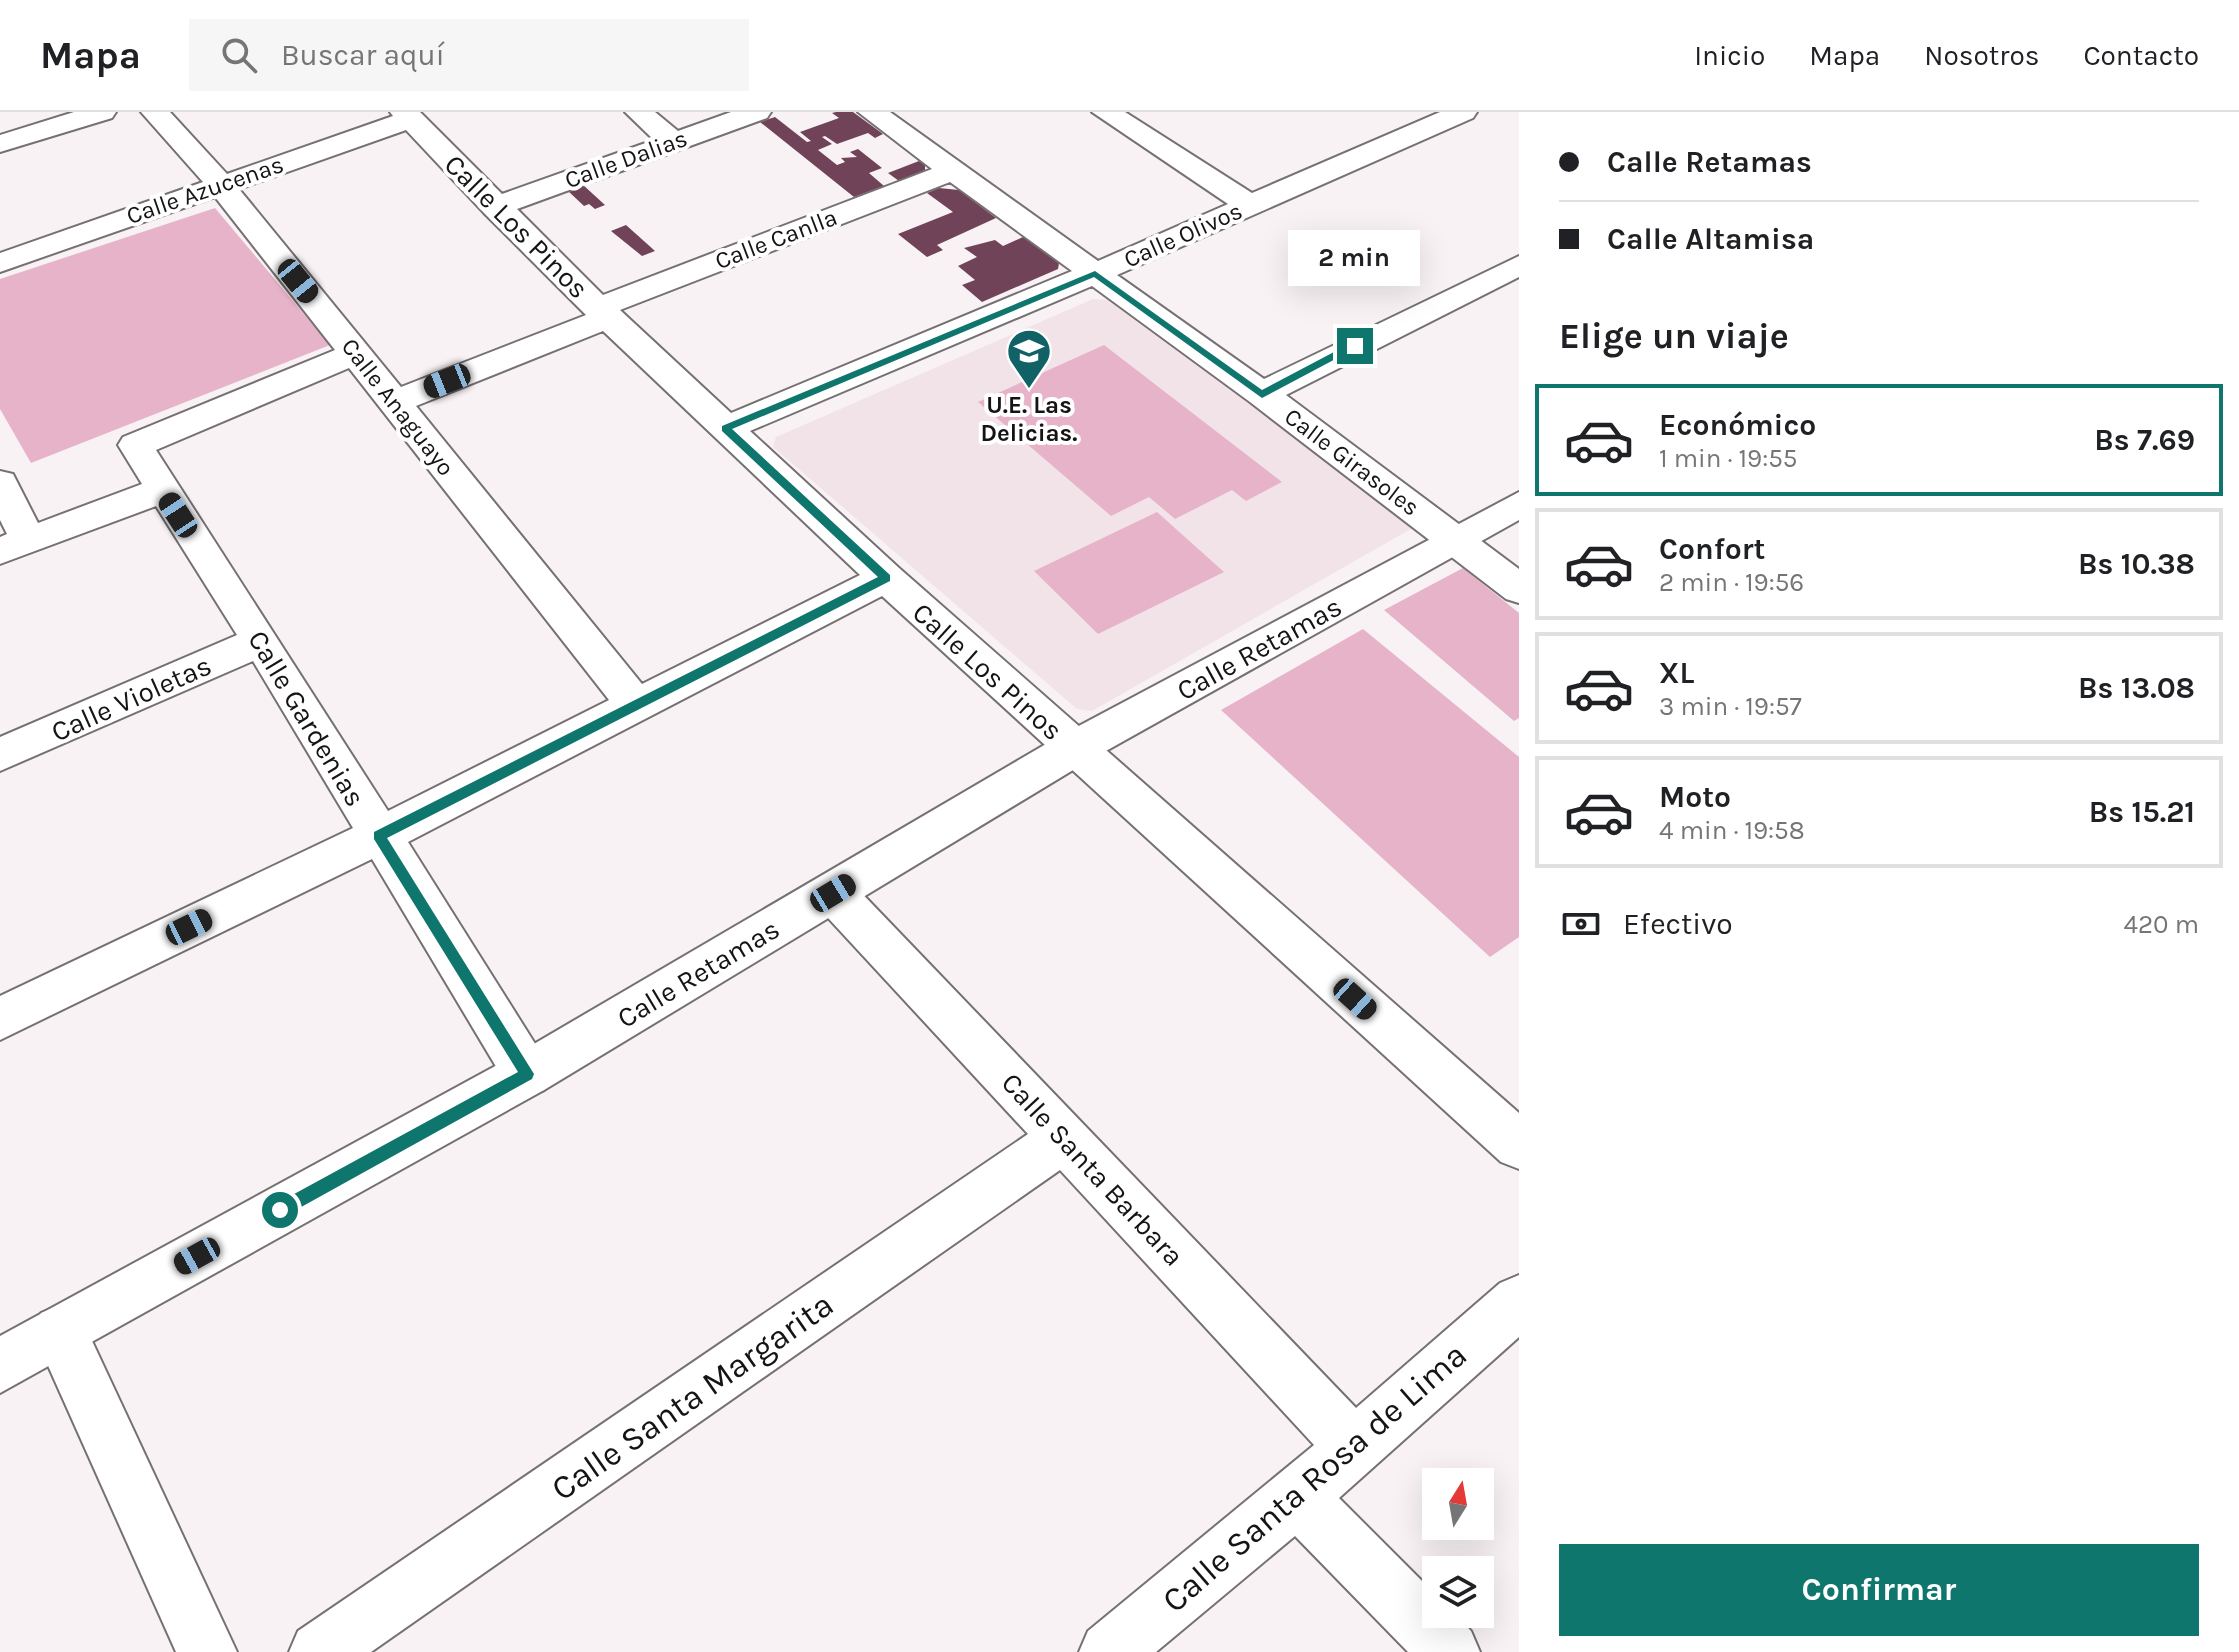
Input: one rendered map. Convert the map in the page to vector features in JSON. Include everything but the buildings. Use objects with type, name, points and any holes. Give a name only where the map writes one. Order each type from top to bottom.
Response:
[{"type":"street","points":[[0,144],[102,112]]},
{"type":"street","name":"Calle Anaguayo","points":[[155,112],[220,184],[636,705]]},
{"type":"street","points":[[639,112],[672,141]]},
{"type":"street","name":"Calle Dalias","points":[[494,207],[757,112]]},
{"type":"street","name":"Calle Girasoles","points":[[872,112],[1262,394],[1519,589]]},
{"type":"street","points":[[1106,112],[1250,205]]},
{"type":"street","name":"Calle Olivos","points":[[725,429],[1095,273],[1463,112]]},
{"type":"street","name":"Calle Azucenas","points":[[0,263],[408,116]]},
{"type":"street","name":"Calle Los Pinos","points":[[408,116],[494,207],[725,429],[1073,749],[1519,1145]]},
{"type":"street","name":"Calle Canlla","points":[[393,403],[604,312],[953,171]]},
{"type":"street","points":[[1262,394],[1519,265]]},
{"type":"street","name":"Calle Gardenias","points":[[356,353],[135,445],[261,641],[527,1074]]},
{"type":"street","points":[[0,483],[14,546],[162,490]]},
{"type":"street","name":"Calle Retamas","points":[[0,1366],[527,1074],[1073,749],[1519,504]]},
{"type":"street","points":[[0,1019],[379,836],[886,578]]},
{"type":"street","name":"Calle Violetas","points":[[0,755],[261,641]]},
{"type":"street","name":"Calle Santa Barbara","points":[[833,893],[1352,1445]]},
{"type":"street","name":"Calle Santa Margarita","points":[[319,1652],[1063,1139]]},
{"type":"street","name":"Calle Santa Rosa de Lima","points":[[1109,1652],[1297,1497],[1352,1445],[1519,1302]]},
{"type":"street","points":[[60,1332],[207,1652]]},
{"type":"street","points":[[1297,1497],[1450,1652]]},
{"type":"shaded area","points":[[215,208],[330,345],[31,463],[0,409],[0,279]]},
{"type":"shaded area","points":[[1093,299],[1107,300],[1416,526],[1092,711],[1077,709],[773,447],[776,437]]},
{"type":"shaded area","points":[[1104,345],[1282,482],[1246,501],[1232,490],[1175,519],[1149,497],[1111,516],[978,402]]},
{"type":"shaded area","points":[[1157,512],[1224,572],[1098,634],[1034,571]]},
{"type":"shaded area","points":[[1463,568],[1519,613],[1519,718],[1514,721],[1384,610]]},
{"type":"shaded area","points":[[1363,629],[1519,757],[1519,937],[1490,957],[1221,710]]},
{"type":"place","name":"U.E. Las Delicias.","points":[[1029,390]]},
{"type":"route","points":[[280,1210],[527,1074],[379,836],[886,578],[725,429],[1095,273],[1262,394],[1355,346]]}]
